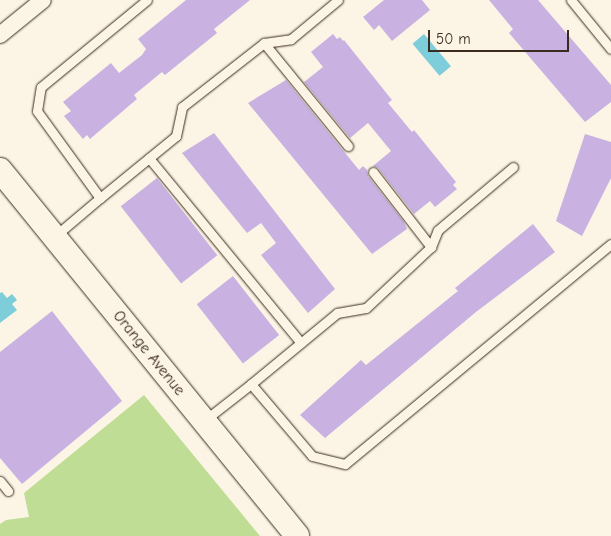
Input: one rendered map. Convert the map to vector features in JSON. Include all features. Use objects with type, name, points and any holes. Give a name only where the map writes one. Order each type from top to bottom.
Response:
[{"type":"street","points":[[0,35],[43,0]]},
{"type":"street","name":"Orange Avenue","points":[[0,170],[205,420],[297,536]]},
{"type":"lane","points":[[100,198],[37,111],[41,87],[147,0]]},
{"type":"lane","points":[[54,236],[176,136],[182,107],[264,43],[291,39],[338,0]]},
{"type":"lane","points":[[571,0],[611,49]]},
{"type":"lane","points":[[264,43],[348,146]]},
{"type":"lane","points":[[149,158],[301,343]]},
{"type":"lane","points":[[205,420],[337,313],[366,308],[431,247],[438,230],[513,167]]},
{"type":"lane","points":[[373,172],[431,247]]},
{"type":"lane","points":[[251,384],[312,456],[344,464],[611,244]]},
{"type":"lane","points":[[0,481],[8,491]]},
{"type":"green space","points":[[144,395],[260,536],[0,536],[0,524],[6,520],[29,517],[24,493]]},
{"type":"water","points":[[424,34],[451,66],[440,76],[413,44]]},
{"type":"water","points":[[2,292],[7,298],[12,294],[17,300],[12,304],[17,310],[0,323],[0,293]]},
{"type":"building","points":[[186,0],[250,0],[214,29],[217,33],[165,75],[162,72],[134,95],[137,99],[90,139],[87,135],[83,139],[64,116],[71,111],[63,102],[111,63],[119,73],[142,55],[146,49],[138,39]]},
{"type":"building","points":[[384,0],[422,0],[430,10],[392,41],[379,25],[374,30],[363,17]]},
{"type":"building","points":[[489,0],[538,0],[611,85],[611,102],[585,122],[509,33],[513,29]]},
{"type":"building","points":[[333,34],[337,39],[340,37],[344,40],[392,100],[388,103],[412,132],[414,130],[456,182],[453,185],[457,189],[435,207],[430,201],[414,214],[378,168],[373,166],[391,151],[368,123],[350,138],[304,82],[323,67],[311,52]]},
{"type":"building","points":[[286,80],[359,170],[363,166],[367,170],[368,176],[404,222],[407,229],[372,254],[248,103]]},
{"type":"building","points":[[214,133],[335,289],[308,313],[261,255],[276,243],[261,223],[247,233],[182,153]]},
{"type":"building","points":[[585,134],[611,142],[611,178],[582,236],[556,221]]},
{"type":"building","points":[[157,178],[217,255],[181,284],[121,206]]},
{"type":"building","points":[[533,224],[555,252],[476,312],[325,438],[300,415],[361,360],[366,365],[458,291],[455,288]]},
{"type":"building","points":[[233,276],[279,335],[243,363],[197,304]]},
{"type":"building","points":[[52,311],[122,401],[22,484],[0,458],[0,352]]}]
